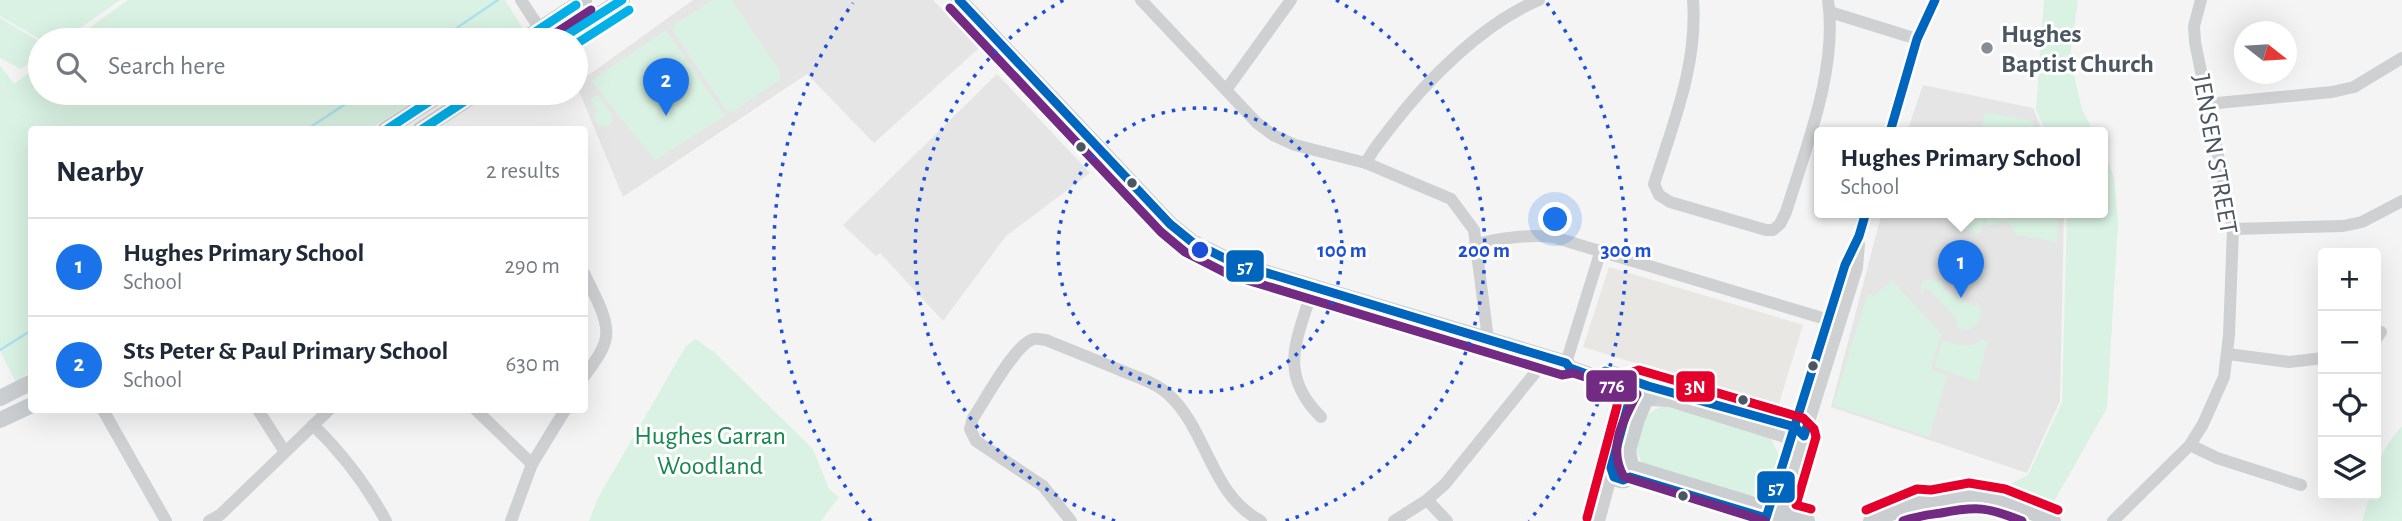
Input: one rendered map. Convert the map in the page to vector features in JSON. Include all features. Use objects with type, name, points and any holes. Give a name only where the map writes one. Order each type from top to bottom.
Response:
[{"type":"main road","points":[[550,28],[584,0]]},
{"type":"main road","points":[[578,28],[622,0]]},
{"type":"main road","points":[[959,0],[1170,224],[1192,242],[1234,263],[1548,357],[1640,394],[1623,471],[1774,516],[1807,521]]},
{"type":"main road","points":[[391,126],[424,105]]},
{"type":"main road","points":[[426,126],[459,105]]},
{"type":"main road","points":[[0,398],[28,384]]},
{"type":"main road","points":[[0,420],[28,407]]},
{"type":"main road","points":[[1871,521],[1920,501],[1927,503],[1972,495],[2009,503],[2049,519]]},
{"type":"main road","points":[[1887,521],[1927,503]]},
{"type":"street","points":[[1141,0],[1257,123],[1273,135],[1295,145],[1366,163],[1451,198],[1474,230],[1488,339]]},
{"type":"street","points":[[1226,90],[1291,0]]},
{"type":"street","points":[[1366,163],[1401,114],[1439,71],[1522,3],[1539,0]]},
{"type":"street","points":[[1693,0],[1692,55],[1687,80],[1654,184],[1658,195],[1670,202],[1766,230],[1773,230],[1780,224],[1786,212],[1817,109],[1824,79],[1829,6],[1917,39]]},
{"type":"street","points":[[1891,127],[1917,39],[1935,0]]},
{"type":"street","name":"JENSEN STREET","points":[[2113,521],[2190,445],[2220,388],[2228,354],[2233,229],[2194,26],[2201,0]]},
{"type":"street","points":[[523,3],[537,28]]},
{"type":"street","points":[[568,28],[587,22]]},
{"type":"street","points":[[2207,104],[2332,92],[2354,86],[2402,58]]},
{"type":"street","points":[[2233,229],[2343,226],[2362,222],[2402,201]]},
{"type":"street","points":[[1774,516],[1797,434],[1834,321],[1845,265],[1864,218]]},
{"type":"street","points":[[1477,244],[1537,235],[1553,237],[1834,321]]},
{"type":"street","points":[[1566,363],[1601,250]]},
{"type":"street","points":[[588,282],[603,318],[606,336],[588,369]]},
{"type":"street","points":[[1314,286],[1293,358],[1294,373],[1300,391],[1321,417]]},
{"type":"street","points":[[1071,521],[1043,486],[976,441],[970,429],[973,418],[1017,352],[1027,342],[1035,339],[1046,340],[1157,385],[1168,393],[1191,426],[1225,490],[1238,506],[1261,521]]},
{"type":"street","points":[[2228,354],[2289,362],[2318,359]]},
{"type":"street","points":[[1394,521],[1427,500],[1444,484],[1548,357]]},
{"type":"street","points":[[1640,394],[1797,434]]},
{"type":"street","points":[[105,413],[166,521]]},
{"type":"street","points":[[260,413],[285,452]]},
{"type":"street","points":[[217,519],[326,413]]},
{"type":"street","points":[[479,413],[532,464]]},
{"type":"street","points":[[511,521],[532,464],[563,413]]},
{"type":"street","points":[[313,425],[359,475],[386,521]]},
{"type":"street","points":[[2190,445],[2217,458],[2301,485]]},
{"type":"street","points":[[1599,519],[1623,471]]},
{"type":"street","points":[[1427,500],[1447,521]]},
{"type":"shaded area","points":[[693,0],[933,0],[979,48],[874,143],[807,74],[623,197],[585,105],[588,105],[588,75]]},
{"type":"shaded area","points":[[997,74],[1090,173],[1006,236],[943,321],[880,253],[876,256],[843,225]]},
{"type":"shaded area","points":[[1923,85],[2033,108],[2041,127],[1909,127]]},
{"type":"shaded area","points":[[1880,218],[2064,218],[2060,401],[2027,473],[1831,407]]},
{"type":"shaded area","points":[[1609,267],[1803,325],[1778,407],[1583,347]]},
{"type":"green space","points":[[0,0],[120,0],[80,28],[28,28],[28,32],[0,16]]},
{"type":"green space","points":[[128,0],[505,0],[522,28],[90,28]]},
{"type":"green space","points":[[713,0],[732,0],[781,73],[778,81],[732,112],[726,110],[673,31],[675,24]]},
{"type":"green space","points":[[2044,0],[2078,0],[2070,57],[2082,110],[2091,127],[2044,127],[2036,110]]},
{"type":"green space","points":[[0,18],[28,35],[28,64],[21,69],[0,58]]},
{"type":"green space","points":[[666,30],[725,116],[655,160],[591,81]]},
{"type":"green space","points":[[0,65],[14,84],[28,74],[28,105],[407,105],[375,126],[28,126],[28,373],[16,382],[0,351]]},
{"type":"green space","points":[[597,95],[611,113],[612,122],[608,126],[598,125],[594,118],[597,110],[590,99]]},
{"type":"green space","points":[[1985,112],[2032,121],[2035,127],[1981,127]]},
{"type":"green space","points":[[2108,161],[2114,178],[2118,223],[2107,408],[2052,505],[2001,489],[2028,475],[2062,402],[2067,218],[2108,218]]},
{"type":"green space","points":[[1955,218],[1984,218],[1980,234],[1953,226]]},
{"type":"green space","points":[[1987,218],[2059,218],[2057,242],[2017,235],[2006,221],[1985,227]]},
{"type":"green space","points":[[1892,280],[1941,334],[1931,369],[1947,376],[1929,437],[1833,405],[1868,293],[1874,296]]},
{"type":"green space","points":[[1925,280],[1943,281],[1943,290],[1975,307],[1977,301],[1982,313],[1976,326],[1967,330],[1956,327],[1957,318],[1925,287],[1923,294],[1921,292],[1921,284]]},
{"type":"green space","name":"Hughes Garran Woodland","points":[[695,339],[714,352],[813,449],[829,489],[839,497],[821,521],[589,521],[598,498],[686,346]]},
{"type":"green space","points":[[1942,340],[1962,345],[1982,340],[1988,342],[1977,382],[1935,367]]},
{"type":"green space","points":[[1664,405],[1770,437],[1779,455],[1768,490],[1749,497],[1644,466],[1635,449],[1646,415]]},
{"type":"green space","points":[[2402,426],[2402,521],[2362,521],[2368,500],[2381,500],[2381,458]]},
{"type":"waterway","points":[[457,28],[498,0]]},
{"type":"waterway","points":[[312,126],[344,105]]},
{"type":"waterway","points":[[0,350],[28,332]]},
{"type":"transit line","points":[[578,28],[622,0]]},
{"type":"transit line","name":"57","points":[[959,0],[1170,224],[1192,242],[1234,263],[1566,363],[1570,368],[1619,386],[1630,398],[1611,468],[1614,477],[1623,480],[1630,477],[1766,518],[1845,265],[1864,218]]},
{"type":"transit line","name":"57","points":[[1891,127],[1917,39],[1935,0]]},
{"type":"transit line","points":[[541,28],[576,5]]},
{"type":"transit line","name":"776","points":[[950,8],[1161,232],[1185,252],[1230,275],[1562,375],[1573,373],[1637,394],[1622,424],[1617,445],[1619,466],[1624,477],[1765,521]]},
{"type":"transit line","name":"776","points":[[563,28],[591,10]]},
{"type":"transit line","points":[[588,36],[629,10]]},
{"type":"transit line","points":[[392,126],[424,105]]},
{"type":"transit line","points":[[427,126],[459,105]]},
{"type":"transit line","name":"3N","points":[[1587,518],[1617,406],[1619,384],[1627,374],[1639,370],[1803,418],[1814,429],[1816,437],[1796,505],[1811,509]]},
{"type":"transit line","name":"57","points":[[1605,371],[1648,386],[1795,427],[1804,436],[1808,423]]},
{"type":"transit line","name":"3N","points":[[1866,510],[1917,489],[1931,490],[1969,483],[2005,489],[2058,510]]},
{"type":"transit line","name":"776","points":[[1903,521],[1973,509],[1990,510],[2022,521]]},
{"type":"place","name":"Hughes Baptist Church","points":[[1987,48]]},
{"type":"place","name":"Sts Peter & Paul Primary School","points":[[666,116]]},
{"type":"place","name":"Hughes Primary School","points":[[1961,298]]}]
